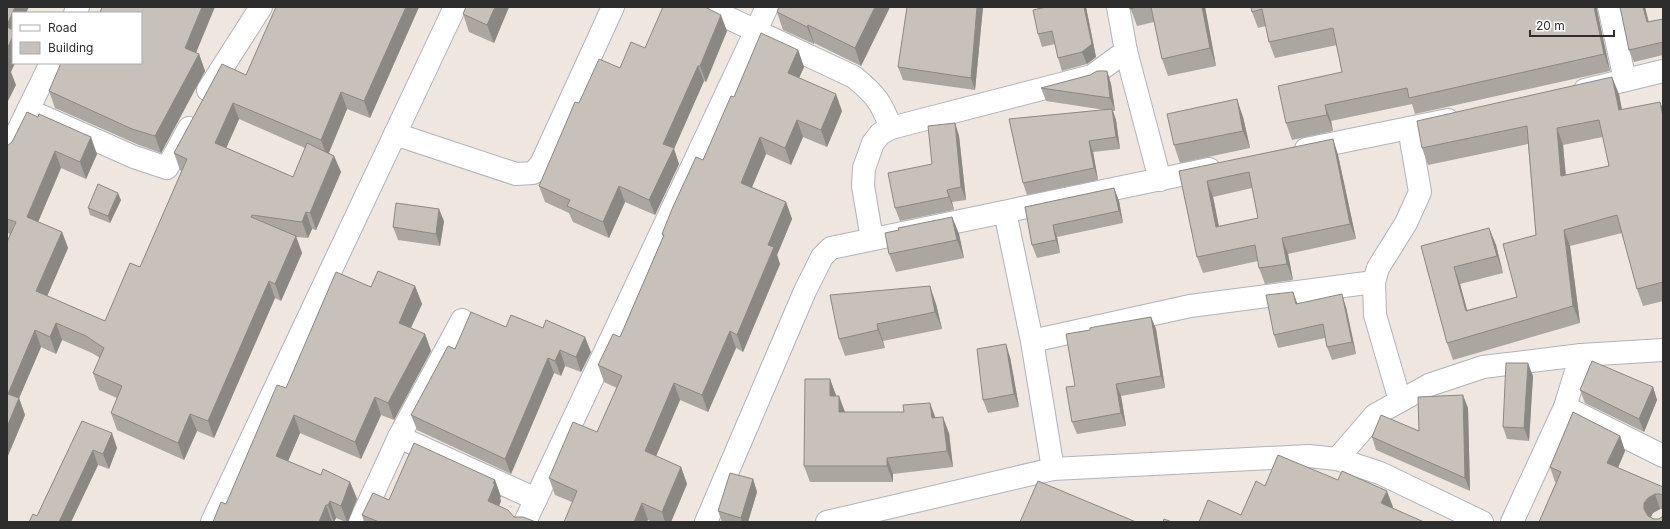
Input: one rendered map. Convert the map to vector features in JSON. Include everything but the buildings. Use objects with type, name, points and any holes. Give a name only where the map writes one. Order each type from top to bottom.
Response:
[{"type":"street","points":[[28,110],[134,157],[167,168],[222,66],[261,7]]},
{"type":"street","points":[[212,522],[455,7]]},
{"type":"street","points":[[395,134],[516,174],[533,173],[541,164],[613,7]]},
{"type":"street","points":[[705,7],[854,77],[869,89],[882,105],[891,128]]},
{"type":"street","points":[[525,522],[767,7]]},
{"type":"street","points":[[1118,7],[1126,51],[1160,180]]},
{"type":"street","points":[[1609,7],[1625,80]]},
{"type":"street","points":[[872,239],[863,186],[864,168],[873,143],[880,134],[891,128],[1092,76],[1126,51]]},
{"type":"street","points":[[7,153],[50,64]]},
{"type":"street","points":[[1564,95],[1663,71]]},
{"type":"street","points":[[1289,153],[1471,115]]},
{"type":"street","points":[[1400,401],[1374,316],[1374,282],[1378,268],[1406,222],[1420,192],[1408,128]]},
{"type":"street","points":[[706,522],[791,323],[822,257],[831,248],[1228,165]]},
{"type":"street","points":[[1005,212],[1032,341],[1053,469]]},
{"type":"street","points":[[1032,341],[1190,306],[1374,282]]},
{"type":"street","points":[[360,522],[399,438],[462,320]]},
{"type":"street","points":[[1337,459],[1375,416],[1429,385],[1483,367],[1581,355],[1663,350]]},
{"type":"street","points":[[1512,522],[1565,407],[1581,355]]},
{"type":"street","points":[[1565,407],[1663,456]]},
{"type":"street","points":[[399,438],[536,498]]},
{"type":"street","points":[[827,522],[1053,469],[1309,456],[1337,459],[1380,473],[1482,522]]}]
